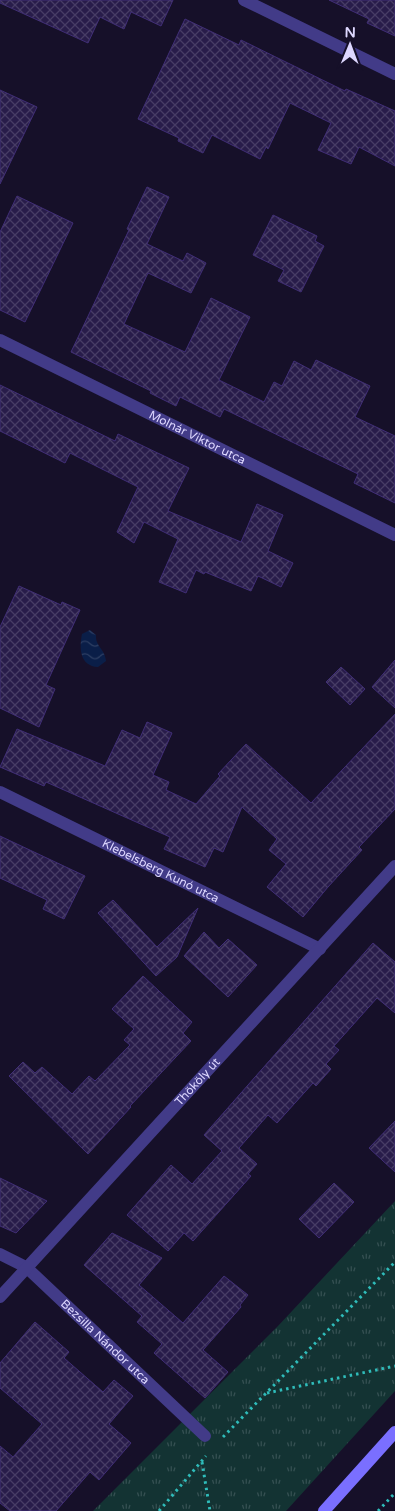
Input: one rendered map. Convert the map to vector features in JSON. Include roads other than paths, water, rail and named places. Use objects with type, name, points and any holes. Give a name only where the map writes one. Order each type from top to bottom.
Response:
[{"type":"main road","points":[[324,1511],[395,1432]]},
{"type":"street","points":[[244,0],[395,74]]},
{"type":"street","name":"Molnár Viktor utca","points":[[0,340],[395,535]]},
{"type":"street","name":"Klebelsberg Kunó utca","points":[[0,792],[320,949]]},
{"type":"street","name":"Thököly út","points":[[0,1297],[395,866]]},
{"type":"street","name":"Bezsilla Nándor utca","points":[[0,1254],[26,1267],[205,1436]]},
{"type":"water","points":[[90,630],[96,635],[97,642],[104,653],[106,661],[98,667],[87,664],[82,656],[82,634]]}]
